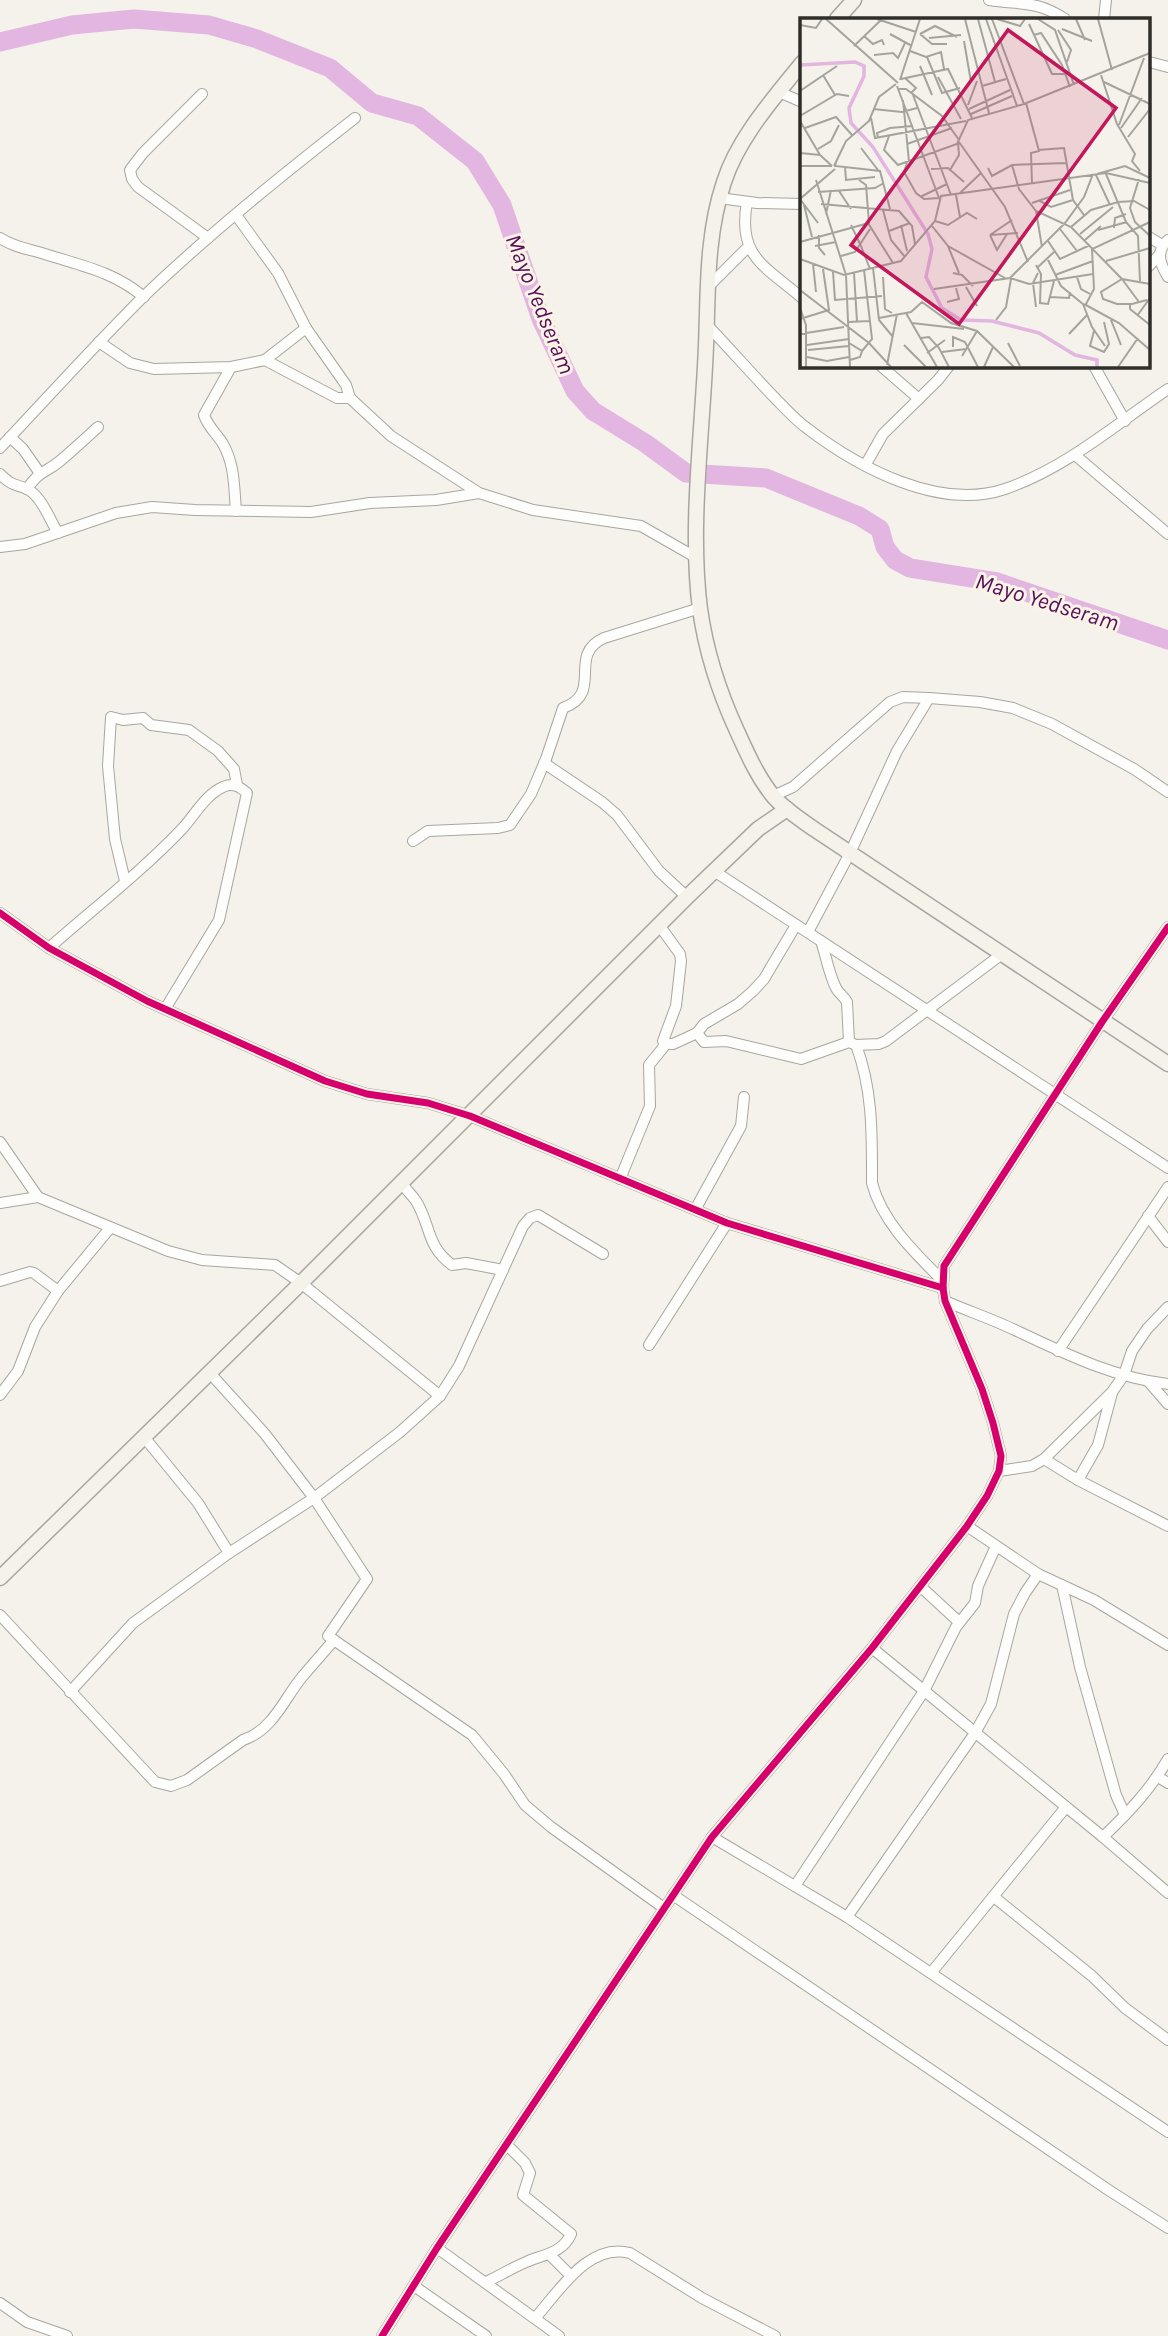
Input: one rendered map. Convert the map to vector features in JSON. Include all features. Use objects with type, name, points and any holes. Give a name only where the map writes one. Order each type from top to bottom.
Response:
[{"type":"main road","points":[[839,18],[854,0]]},
{"type":"main road","points":[[800,65],[740,147],[725,178],[708,249],[708,326],[697,558],[700,608],[710,657],[722,696],[745,749],[773,796],[787,809],[1168,1064]]},
{"type":"main road","points":[[758,829],[773,796]]},
{"type":"main road","points":[[0,1578],[302,1283],[687,897],[758,829],[787,809]]},
{"type":"street","points":[[989,0],[1028,1],[1052,10],[1064,18]]},
{"type":"street","points":[[1104,18],[1107,0]]},
{"type":"street","points":[[1150,62],[1168,67]]},
{"type":"street","points":[[779,92],[800,102]]},
{"type":"street","points":[[202,94],[143,153],[130,170],[138,187],[208,238]]},
{"type":"street","points":[[0,448],[144,297],[208,238],[355,118]]},
{"type":"street","points":[[719,198],[800,205]]},
{"type":"street","points":[[747,202],[745,226],[748,247],[769,271],[800,296]]},
{"type":"street","points":[[236,215],[278,273],[306,328],[346,385],[350,398],[391,436],[479,493],[533,510],[641,526],[697,558]]},
{"type":"street","points":[[0,239],[112,275],[144,297]]},
{"type":"street","points":[[707,288],[748,247]]},
{"type":"street","points":[[1150,265],[1163,247]]},
{"type":"street","points":[[1163,247],[1161,265],[1168,277]]},
{"type":"street","points":[[708,326],[806,429],[904,484],[938,494],[975,495],[1003,489],[1041,474],[1125,421],[1168,389]]},
{"type":"street","points":[[99,342],[130,363],[154,369],[231,367],[265,360],[306,328]]},
{"type":"street","points":[[265,360],[337,398],[350,398]]},
{"type":"street","points":[[231,367],[204,415],[206,424],[222,442],[234,473],[236,511]]},
{"type":"street","points":[[883,368],[919,399]]},
{"type":"street","points":[[866,464],[883,434],[947,368]]},
{"type":"street","points":[[1095,368],[1125,421]]},
{"type":"street","points":[[27,489],[39,472],[60,461],[98,428]]},
{"type":"street","points":[[10,437],[23,449],[39,472]]},
{"type":"street","points":[[1074,455],[1168,534]]},
{"type":"street","points":[[0,474],[10,484],[27,489],[58,533]]},
{"type":"street","points":[[0,547],[25,544],[116,513],[152,507],[311,512],[370,503],[436,500],[479,493]]},
{"type":"street","points":[[412,841],[428,831],[498,828],[510,825],[531,794],[563,708],[575,704],[582,696],[586,652],[592,644],[700,608]]},
{"type":"street","points":[[773,796],[793,787],[890,702],[903,697],[980,702],[1013,709],[1039,719],[1134,769],[1168,792]]},
{"type":"street","points":[[808,933],[850,853],[897,751],[929,698]]},
{"type":"street","points":[[125,881],[115,839],[108,766],[111,717],[123,720],[143,718],[151,724],[188,730],[218,751],[234,769],[237,785],[247,793],[219,920],[165,1009]]},
{"type":"street","points":[[544,763],[617,815],[659,871],[687,897]]},
{"type":"street","points":[[49,948],[183,828],[206,800],[224,786],[237,785]]},
{"type":"street","points":[[787,809],[793,787]]},
{"type":"street","points":[[714,871],[1168,1168]]},
{"type":"street","points":[[0,913],[49,948],[165,1009],[325,1081],[367,1094],[428,1103],[470,1116],[727,1223],[943,1285]]},
{"type":"street","points":[[659,925],[680,954],[681,961],[676,1006],[663,1041],[666,1044]]},
{"type":"street","points":[[666,1044],[673,1044],[697,1033],[704,1024],[738,1004],[759,985],[796,925]]},
{"type":"street","points":[[382,2336],[437,2248],[712,1837],[872,1648],[967,1526],[987,1496],[999,1471],[1001,1456],[993,1423],[945,1301],[944,1266],[1102,1021],[1168,927]]},
{"type":"street","points":[[821,941],[833,982],[838,993],[845,997],[847,1002],[853,1043],[865,1069],[869,1089],[872,1182],[875,1197],[886,1216],[943,1285]]},
{"type":"street","points":[[697,1033],[704,1042],[726,1041],[801,1059],[853,1043],[879,1044],[928,1011],[1002,954]]},
{"type":"street","points":[[620,1179],[650,1106],[649,1065],[666,1044]]},
{"type":"street","points":[[695,1208],[741,1126],[744,1097]]},
{"type":"street","points":[[0,1142],[38,1197],[168,1251],[202,1260],[275,1265],[302,1283],[440,1396]]},
{"type":"street","points":[[402,1183],[416,1201],[433,1244],[444,1259],[452,1265],[466,1262],[503,1270]]},
{"type":"street","points":[[1058,1351],[1168,1187]]},
{"type":"street","points":[[0,1203],[38,1197]]},
{"type":"street","points":[[71,1692],[133,1623],[229,1553],[314,1498],[400,1432],[440,1396],[459,1366],[523,1226],[530,1218],[538,1216],[603,1254]]},
{"type":"street","points":[[1148,1216],[1168,1242]]},
{"type":"street","points":[[649,1345],[727,1223]]},
{"type":"street","points":[[0,1395],[18,1371],[35,1327],[58,1291],[110,1228]]},
{"type":"street","points":[[0,1281],[30,1272],[58,1291]]},
{"type":"street","points":[[945,1301],[1014,1329],[1058,1351],[1124,1375],[1168,1384]]},
{"type":"street","points":[[999,1471],[1032,1466],[1044,1458],[1112,1392],[1124,1375],[1132,1351],[1147,1329],[1168,1307]]},
{"type":"street","points":[[209,1372],[265,1434],[314,1498],[367,1579],[328,1636],[472,1735],[524,1805],[664,1908]]},
{"type":"street","points":[[1149,1382],[1168,1404]]},
{"type":"street","points":[[1078,1480],[1098,1446],[1112,1392]]},
{"type":"street","points":[[144,1437],[198,1503],[229,1553]]},
{"type":"street","points":[[1044,1458],[1078,1480],[1168,1525]]},
{"type":"street","points":[[967,1526],[1038,1574],[1094,1600],[1168,1645]]},
{"type":"street","points":[[795,1886],[924,1691],[959,1622],[975,1603],[978,1586],[996,1546]]},
{"type":"street","points":[[847,1917],[975,1733],[991,1704],[1014,1614],[1038,1574]]},
{"type":"street","points":[[1062,1585],[1080,1667],[1116,1795],[1125,1815]]},
{"type":"street","points":[[920,1586],[959,1622]]},
{"type":"street","points":[[0,1615],[155,1782],[170,1786],[187,1780],[243,1740],[253,1737],[269,1723],[301,1678],[334,1640]]},
{"type":"street","points":[[872,1648],[1103,1837],[1168,1894]]},
{"type":"street","points":[[1103,1837],[1158,1777],[1168,1759]]},
{"type":"street","points":[[1158,1777],[1168,1783]]},
{"type":"street","points":[[931,1973],[1066,1807]]},
{"type":"street","points":[[712,1837],[847,1917],[1168,2132]]},
{"type":"street","points":[[673,1895],[1168,2228]]},
{"type":"street","points":[[994,1897],[1092,1976],[1125,2008],[1168,2040]]},
{"type":"street","points":[[486,2282],[528,2261],[549,2254],[562,2246],[571,2234],[523,2195],[530,2173],[525,2163],[507,2145]]},
{"type":"street","points":[[437,2248],[559,2336]]},
{"type":"street","points":[[536,2317],[571,2276],[590,2260],[617,2250],[630,2253],[702,2298],[775,2336]]},
{"type":"street","points":[[549,2254],[571,2276]]},
{"type":"street","points":[[414,2286],[486,2336]]},
{"type":"street","points":[[0,2303],[27,2322],[67,2336]]},
{"type":"waterway","name":"Mayo Yedseram","points":[[0,42],[72,25],[134,19],[209,25],[257,39],[330,68],[372,103],[418,116],[475,161],[502,205],[541,319],[575,391],[593,411],[645,443],[686,473],[766,478],[859,516],[880,529],[885,547],[895,560],[910,568],[997,582],[1168,640]]},
{"type":"cycle path","points":[[0,913],[49,948],[147,1001],[325,1081],[367,1094],[428,1103],[470,1116],[727,1223],[943,1288]]},
{"type":"cycle path","points":[[382,2336],[437,2248],[712,1837],[872,1648],[967,1526],[987,1496],[999,1471],[1001,1456],[982,1389],[945,1301],[944,1266],[1102,1022],[1168,927]]}]
